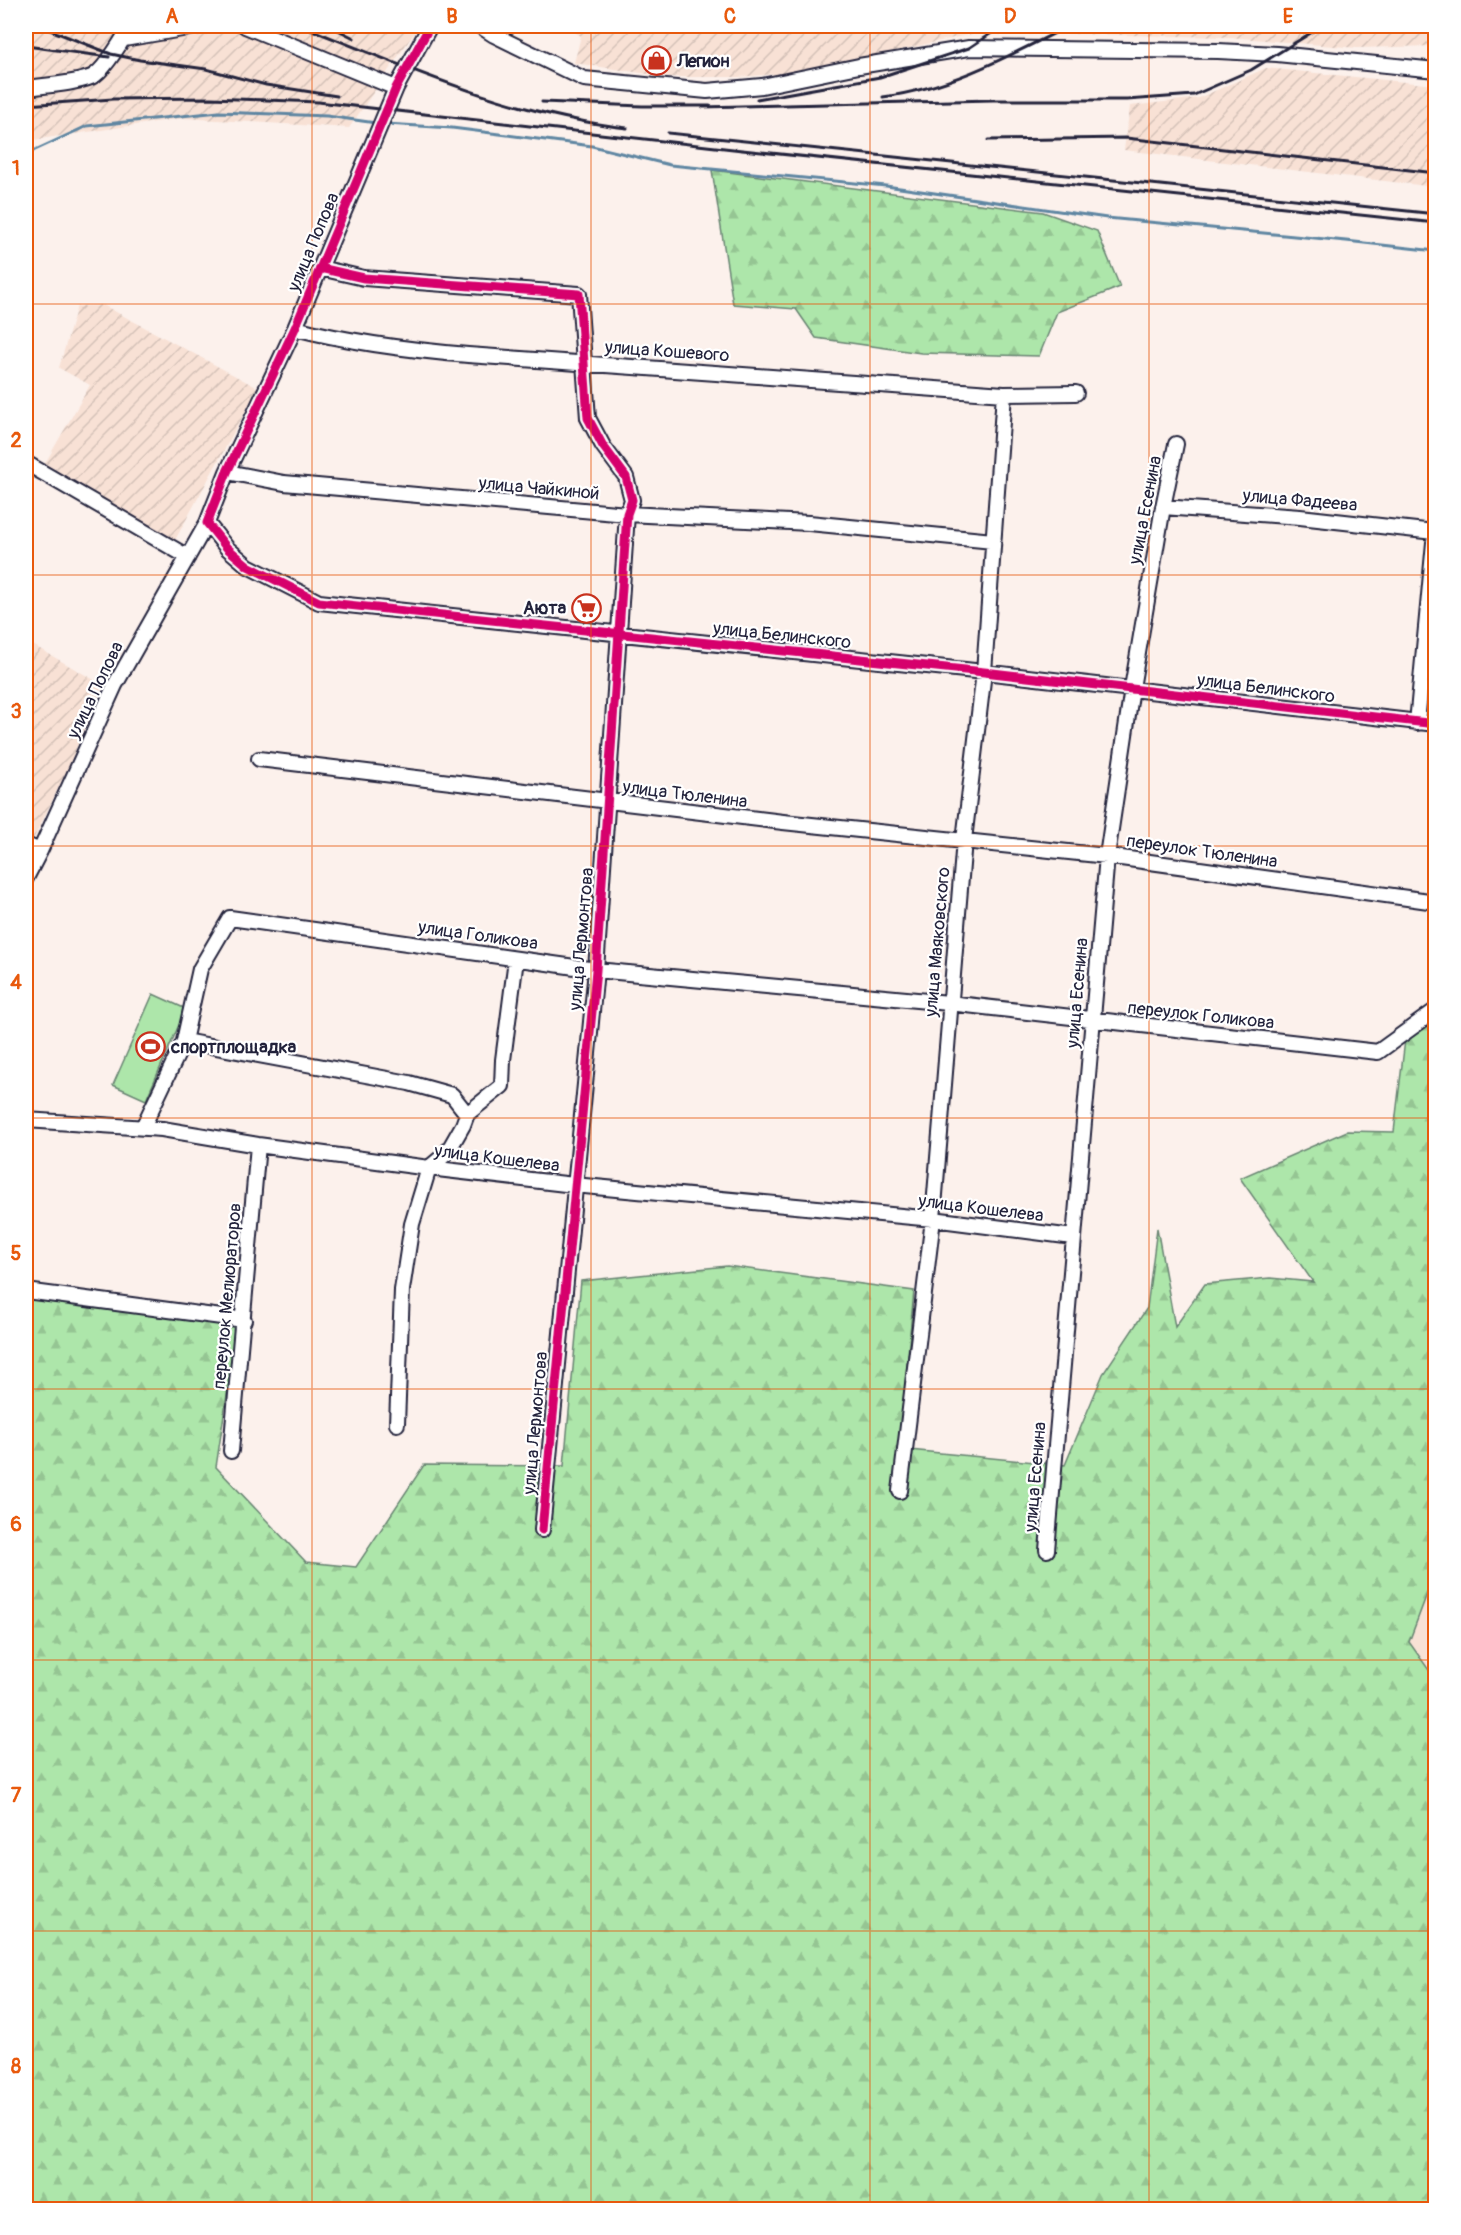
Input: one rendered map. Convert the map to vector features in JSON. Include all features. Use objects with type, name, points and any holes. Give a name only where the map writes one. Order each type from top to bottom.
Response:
[{"type":"street","points":[[26,88],[60,84],[94,76],[123,39],[130,26]]},
{"type":"street","points":[[123,39],[200,26]]},
{"type":"street","points":[[245,26],[396,88]]},
{"type":"street","name":"улица Попова","points":[[227,471],[295,328],[396,88],[430,26]]},
{"type":"street","points":[[480,26],[584,79],[707,91],[762,86],[969,48],[1218,51],[1277,54],[1436,70]]},
{"type":"street","name":"улица Лермонтова","points":[[320,268],[364,278],[579,294],[588,418],[603,446],[626,477],[632,500],[627,514],[596,970],[542,1530]]},
{"type":"street","name":"улица Кошевого","points":[[295,328],[340,340],[387,348],[1004,394],[1076,393]]},
{"type":"street","name":"улица Маяковского","points":[[900,1491],[933,1219],[964,840],[984,672],[1004,394]]},
{"type":"street","name":"улица Есенина","points":[[1047,1550],[1107,856],[1162,507],[1176,444]]},
{"type":"street","points":[[26,463],[188,557]]},
{"type":"street","points":[[207,523],[227,471]]},
{"type":"street","name":"улица Чайкиной","points":[[227,471],[285,483],[627,514],[809,523],[993,541]]},
{"type":"street","name":"улица Фадеева","points":[[1162,507],[1435,526]]},
{"type":"street","name":"улица Попова","points":[[26,878],[115,685],[207,523]]},
{"type":"street","name":"улица Белинского","points":[[207,523],[227,548],[248,566],[319,602],[1132,688],[1436,724]]},
{"type":"street","points":[[1417,723],[1435,526]]},
{"type":"street","name":"улица Тюленина","points":[[259,759],[783,822],[964,840]]},
{"type":"street","name":"переулок Тюленина","points":[[964,840],[1107,856],[1436,902]]},
{"type":"street","points":[[26,845],[40,851]]},
{"type":"street","name":"улица Голикова","points":[[143,1127],[184,1041],[200,969],[230,918],[596,970],[949,1003]]},
{"type":"street","points":[[398,1424],[402,1290],[412,1224],[429,1168],[447,1153],[467,1114],[502,1086],[502,1060],[516,959]]},
{"type":"street","name":"переулок Голикова","points":[[949,1003],[1378,1052],[1436,1010]]},
{"type":"street","points":[[184,1041],[409,1083],[452,1095],[467,1114]]},
{"type":"street","name":"улица Кошелева","points":[[26,1120],[143,1127],[429,1168],[574,1185],[933,1219],[1073,1237]]},
{"type":"street","name":"переулок Мелиораторов","points":[[231,1451],[258,1145]]},
{"type":"street","points":[[26,1291],[244,1320]]},
{"type":"shaded area","points":[[26,26],[419,26],[349,128],[183,118],[26,141]]},
{"type":"shaded area","points":[[564,26],[1435,26],[1436,46],[1357,48],[1229,37],[967,35],[801,72],[738,77],[668,77],[574,63],[581,36]]},
{"type":"shaded area","points":[[1266,68],[1435,85],[1435,187],[1124,150],[1130,106],[1199,98]]},
{"type":"shaded area","points":[[103,305],[258,388],[174,542],[43,467],[90,385],[59,368],[77,306]]},
{"type":"shaded area","points":[[26,641],[103,685],[67,770],[26,850]]},
{"type":"shaded area","points":[[1435,1570],[1435,1680],[1409,1642]]},
{"type":"green space","points":[[712,170],[1043,212],[1097,231],[1120,287],[1057,312],[1039,356],[921,353],[816,338],[796,309],[733,304]]},
{"type":"green space","name":"спортплощадка","points":[[153,994],[186,1009],[146,1100],[113,1085]]},
{"type":"green space","points":[[1435,1016],[1436,1570],[1409,1642],[1436,1680],[1435,2209],[26,2210],[26,1296],[238,1322],[216,1467],[306,1562],[356,1567],[424,1465],[564,1466],[581,1281],[727,1266],[914,1291],[899,1449],[1065,1465],[1103,1374],[1147,1308],[1157,1228],[1175,1327],[1205,1284],[1270,1278],[1313,1282],[1240,1178],[1347,1131],[1394,1132],[1405,1040]]},
{"type":"waterway","points":[[26,149],[33,151],[87,126],[219,112],[327,116],[376,123]]},
{"type":"waterway","points":[[386,124],[452,128],[592,146],[670,165],[886,186],[1107,218],[1436,251]]},
{"type":"waterway","points":[[1188,702],[1310,716]]},
{"type":"railway","points":[[40,26],[111,54],[206,69],[266,85],[337,96]]},
{"type":"railway","points":[[302,26],[421,73],[502,101],[585,122],[627,128]]},
{"type":"railway","points":[[330,26],[354,38]]},
{"type":"railway","points":[[757,99],[880,77],[969,48],[1002,26]]},
{"type":"railway","points":[[883,97],[908,93],[979,69],[1069,26]]},
{"type":"railway","points":[[703,107],[993,100],[1127,100],[1194,95],[1251,70],[1322,26]]},
{"type":"railway","points":[[26,46],[109,57]]},
{"type":"railway","points":[[26,105],[113,99],[211,98],[318,102],[742,150],[1436,223]]},
{"type":"railway","points":[[542,102],[710,106]]},
{"type":"railway","points":[[668,133],[1436,214]]},
{"type":"railway","points":[[988,140],[1126,138],[1436,173]]},
{"type":"cycle path","points":[[430,26],[396,88],[295,328],[227,472],[207,523],[227,548],[248,566],[319,602],[984,672],[1436,724]]},
{"type":"cycle path","points":[[320,268],[364,278],[579,294],[588,418],[603,446],[626,477],[632,500],[627,514],[596,970],[542,1530]]},
{"type":"place","name":"Легион","points":[[656,61]]},
{"type":"place","name":"Аюта","points":[[587,608]]},
{"type":"place","name":"спортплощадка","points":[[150,1047]]}]
